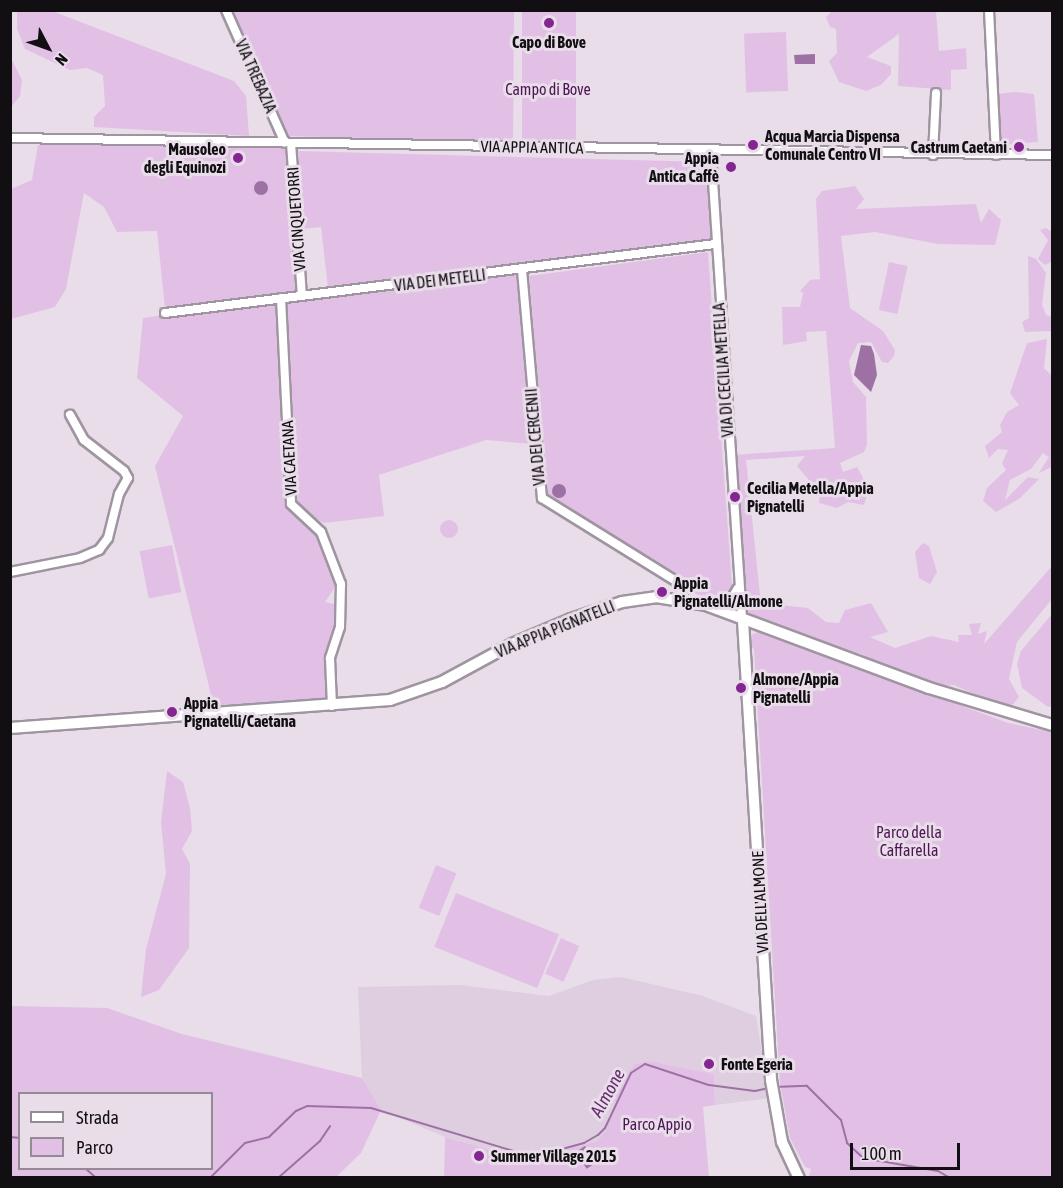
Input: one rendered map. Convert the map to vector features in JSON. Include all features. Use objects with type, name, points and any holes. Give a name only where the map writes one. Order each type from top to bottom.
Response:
[{"type":"main road","name":"VIA APPIA PIGNATELLI","points":[[10,728],[332,706],[414,694],[512,644],[622,602],[649,597],[686,599],[929,688],[1053,725]]},
{"type":"main road","name":"VIA DELL'ALMONE","points":[[742,621],[771,1080],[782,1142],[799,1178]]},
{"type":"street","name":"VIA TREBAZIA","points":[[226,10],[288,143]]},
{"type":"street","points":[[989,10],[996,155]]},
{"type":"street","points":[[933,155],[936,93]]},
{"type":"street","name":"VIA APPIA ANTICA","points":[[10,138],[933,155],[1053,155]]},
{"type":"street","name":"VIA CINQUETORRI","points":[[288,143],[302,295]]},
{"type":"street","name":"VIA DI CECILIA METELLA","points":[[711,151],[715,244],[742,621]]},
{"type":"street","name":"VIA DEI METELLI","points":[[165,313],[715,244]]},
{"type":"street","name":"VIA DEI CERCENII","points":[[522,270],[542,498],[675,581],[686,599]]},
{"type":"street","name":"VIA CAETANA","points":[[281,298],[291,504],[321,532],[341,584],[339,630],[330,658],[332,706]]},
{"type":"street","points":[[10,572],[80,558],[99,550],[108,538],[119,494],[128,478],[84,440],[70,415]]},
{"type":"street","points":[[723,611],[738,588]]},
{"type":"shaded area","points":[[815,54],[815,64],[795,64],[794,55]]},
{"type":"shaded area","points":[[258,181],[264,181],[268,188],[264,195],[258,195],[254,191],[254,185]]},
{"type":"shaded area","points":[[861,345],[871,346],[874,354],[877,375],[871,392],[854,375]]},
{"type":"shaded area","points":[[559,484],[564,486],[566,491],[564,496],[559,498],[554,496],[552,491],[554,486]]},
{"type":"shaded area","points":[[621,977],[703,996],[756,1016],[769,1098],[715,1105],[714,1074],[649,1061],[635,1064],[620,1083],[607,1128],[598,1141],[526,1160],[445,1137],[381,1110],[362,1078],[358,987],[460,985],[549,996],[593,980]]},
{"type":"shaded area","points":[[585,1146],[596,1163],[587,1169],[576,1152]]},
{"type":"green space","points":[[833,10],[936,11],[939,51],[966,48],[967,69],[951,70],[951,90],[898,86],[899,34],[867,57],[891,66],[891,74],[881,85],[866,91],[839,82],[829,61],[837,53],[836,29],[830,27],[826,17]]},
{"type":"green space","points":[[17,11],[52,11],[234,81],[246,96],[249,136],[94,127],[94,117],[105,106],[103,75],[87,68],[70,70],[25,49],[17,29]]},
{"type":"green space","points":[[229,11],[514,11],[513,142],[286,136]]},
{"type":"green space","name":"Campo di Bove","points":[[522,11],[576,11],[576,142],[522,142]]},
{"type":"green space","points":[[786,32],[788,91],[746,92],[744,33]]},
{"type":"green space","points":[[11,58],[22,80],[20,96],[11,107]]},
{"type":"green space","points":[[1015,92],[1034,94],[1038,142],[998,145],[997,94]]},
{"type":"green space","points":[[68,142],[288,146],[298,292],[165,308],[157,231],[117,232],[104,207],[84,193],[66,289],[55,307],[11,319],[11,189],[32,180],[38,145]]},
{"type":"green space","points":[[298,151],[707,162],[712,242],[328,288],[321,227],[302,229]]},
{"type":"green space","points":[[855,186],[864,199],[856,209],[976,204],[981,223],[989,209],[1001,220],[995,245],[938,244],[875,232],[841,236],[850,308],[883,331],[895,350],[894,356],[888,363],[882,362],[871,342],[858,343],[849,361],[853,382],[866,397],[867,445],[864,452],[840,463],[843,472],[857,467],[869,489],[864,505],[848,502],[837,508],[819,503],[821,485],[815,487],[797,466],[805,456],[746,460],[760,595],[769,604],[808,608],[826,622],[839,623],[845,610],[871,603],[888,632],[870,637],[895,648],[931,636],[959,642],[958,635],[972,635],[969,624],[981,623],[978,634],[987,631],[984,644],[1052,566],[1052,599],[1017,642],[1009,679],[1019,697],[1009,709],[954,685],[942,686],[863,659],[864,655],[757,623],[744,610],[732,455],[835,448],[826,331],[806,332],[807,341],[783,345],[782,307],[800,307],[803,293],[800,291],[810,280],[820,279],[816,199],[822,191]]},
{"type":"green space","points":[[1046,228],[1052,232],[1052,252],[1051,262],[1045,265],[1038,259],[1048,240],[1040,230]]},
{"type":"green space","points":[[708,252],[732,587],[722,602],[693,593],[687,579],[547,497],[529,276]]},
{"type":"green space","points":[[1028,256],[1036,259],[1046,273],[1042,305],[1046,315],[1052,317],[1052,331],[1025,332],[1022,322],[1029,318]]},
{"type":"green space","points":[[889,262],[908,266],[897,314],[879,310]]},
{"type":"green space","points":[[518,275],[532,444],[486,440],[379,475],[384,516],[324,523],[293,506],[324,540],[340,580],[325,602],[338,605],[337,633],[328,651],[330,702],[214,707],[155,466],[183,416],[137,378],[143,318],[281,298]]},
{"type":"green space","points":[[1047,339],[1044,368],[1052,376],[1052,467],[1039,473],[1049,457],[1043,453],[1031,469],[1010,480],[1005,500],[1028,477],[1039,479],[1019,499],[996,512],[983,501],[987,488],[1006,470],[1002,463],[1008,450],[998,449],[989,458],[985,446],[1002,432],[1000,425],[1007,412],[1019,405],[1010,393],[1027,343]]},
{"type":"green space","points":[[445,520],[453,520],[458,525],[456,536],[445,538],[440,533],[440,525]]},
{"type":"green space","points":[[923,543],[929,546],[937,572],[930,584],[919,578],[915,552]]},
{"type":"green space","points":[[172,545],[181,592],[149,598],[140,551]]},
{"type":"green space","points":[[1052,614],[1052,706],[1048,707],[1022,688],[1017,664],[1021,651]]},
{"type":"green space","name":"Parco della Caffarella","points":[[760,631],[1008,723],[1052,732],[1052,1177],[809,1177],[811,1169],[805,1167],[790,1138],[780,1083],[754,650],[750,643],[751,635]]},
{"type":"green space","points":[[167,771],[183,782],[190,808],[192,831],[182,849],[190,864],[189,948],[159,990],[141,997],[146,949],[166,874],[161,822]]},
{"type":"green space","points":[[436,865],[456,873],[439,916],[419,908]]},
{"type":"green space","points":[[456,893],[559,935],[537,988],[434,947]]},
{"type":"green space","points":[[561,938],[579,946],[563,982],[545,974]]},
{"type":"green space","points":[[11,1006],[107,1008],[182,1034],[362,1078],[381,1110],[361,1153],[336,1177],[11,1177]]},
{"type":"green space","name":"Parco Appio","points":[[649,1061],[714,1074],[715,1105],[703,1107],[709,1177],[444,1178],[445,1137],[526,1160],[598,1141],[607,1128],[620,1083],[635,1064]]},
{"type":"waterway","name":"Almone","points":[[210,1178],[245,1143],[269,1137],[296,1111],[307,1106],[371,1108],[533,1157],[584,1143],[598,1135],[605,1128],[631,1073],[645,1064],[709,1085],[755,1091],[769,1088]]},
{"type":"waterway","name":"Almone","points":[[774,1087],[807,1086],[841,1120],[847,1143],[863,1158],[938,1171],[950,1178]]},
{"type":"waterway","points":[[278,1178],[320,1141],[330,1126]]},
{"type":"waterway","name":"Almone","points":[[10,1137],[18,1138]]},
{"type":"waterway","name":"Almone","points":[[87,1170],[96,1178]]},
{"type":"place","name":"Capo di Bove","points":[[549,23]]},
{"type":"place","name":"Acqua Marcia Dispensa Comunale Centro VI","points":[[753,145]]},
{"type":"place","name":"Castrum Caetani","points":[[1019,147]]},
{"type":"place","name":"Mausoleo degli Equinozi","points":[[238,158]]},
{"type":"place","name":"Appia Antica Caffè","points":[[731,167]]},
{"type":"place","name":"Cecilia Metella/Appia Pignatelli","points":[[735,497]]},
{"type":"place","name":"Appia Pignatelli/Almone","points":[[662,592]]},
{"type":"place","name":"Almone/Appia Pignatelli","points":[[741,688]]},
{"type":"place","name":"Appia Pignatelli/Caetana","points":[[172,712]]},
{"type":"place","name":"Fonte Egeria","points":[[709,1064]]},
{"type":"place","name":"Summer Village 2015","points":[[479,1156]]}]
